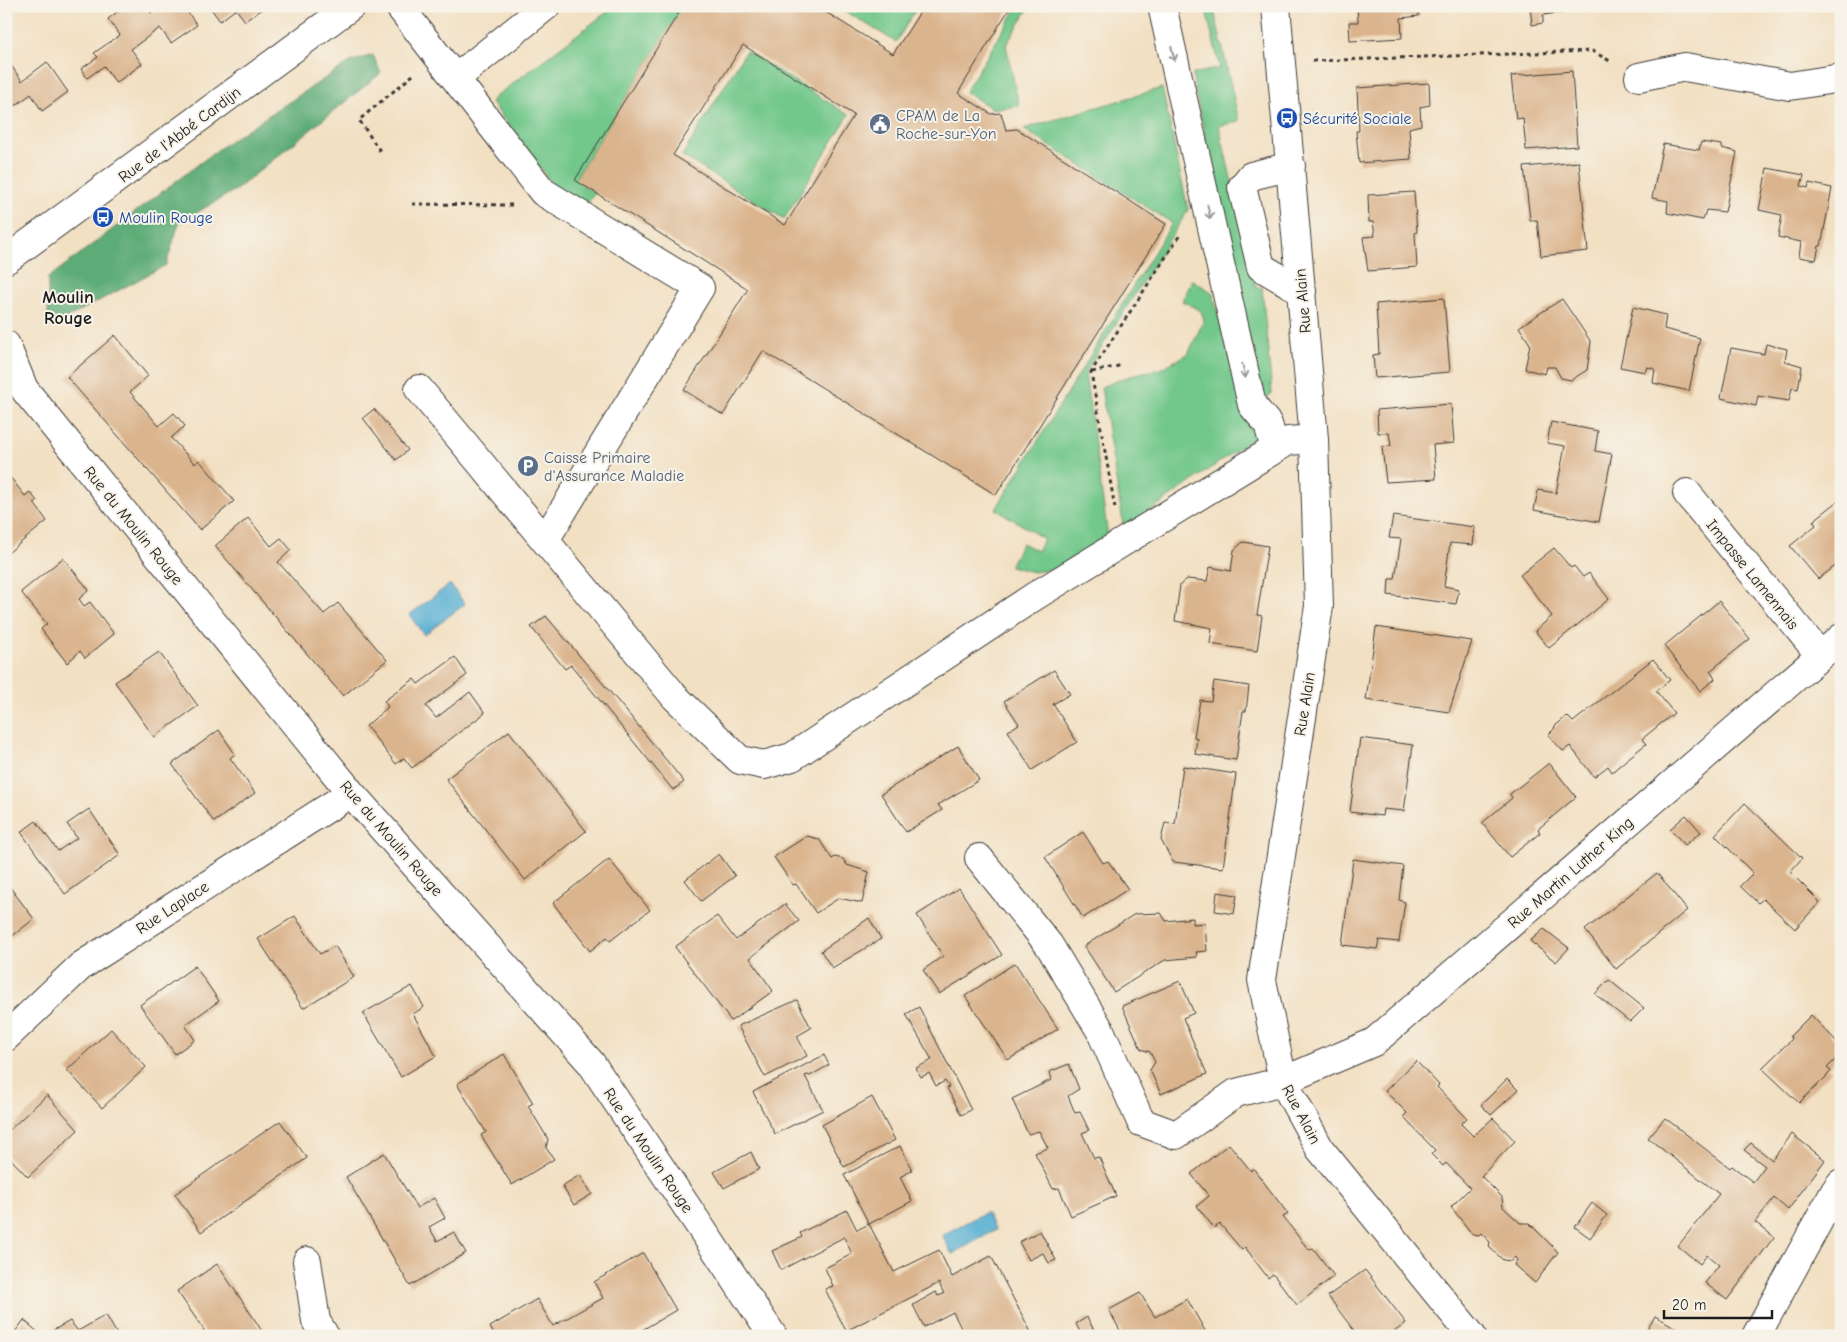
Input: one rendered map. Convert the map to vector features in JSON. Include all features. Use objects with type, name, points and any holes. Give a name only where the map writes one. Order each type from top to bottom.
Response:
[{"type":"street","name":"Rue de l'Abbé Cardijn","points":[[6,260],[351,6]]},
{"type":"street","points":[[399,6],[544,192],[700,288],[545,540]]},
{"type":"street","points":[[456,78],[546,6]]},
{"type":"street","points":[[1162,6],[1252,405],[1268,424],[1275,449]]},
{"type":"street","name":"Rue Alain","points":[[1276,6],[1314,439],[1319,606],[1262,980],[1283,1081],[1320,1149],[1472,1336]]},
{"type":"street","points":[[1639,77],[1685,67],[1790,86],[1841,78]]},
{"type":"street","points":[[1291,166],[1251,176],[1242,187],[1261,267],[1302,291]]},
{"type":"street","name":"Rue du Moulin Rouge","points":[[6,345],[24,389],[351,793],[591,1063],[773,1336]]},
{"type":"street","points":[[419,389],[675,697],[740,760],[764,766],[792,757],[1035,596],[1288,441],[1314,439]]},
{"type":"street","name":"Impasse Lamennais","points":[[1687,493],[1820,655]]},
{"type":"street","name":"Rue Martin Luther King","points":[[979,858],[1049,945],[1100,1030],[1141,1122],[1176,1135],[1236,1093],[1283,1081],[1374,1042],[1841,638]]},
{"type":"street","name":"Rue Laplace","points":[[6,1037],[81,966],[351,793]]},
{"type":"street","points":[[1756,1336],[1841,1183]]},
{"type":"street","points":[[306,1261],[316,1321],[325,1336]]},
{"type":"path","points":[[1282,62],[1592,51],[1639,77]]},
{"type":"path","points":[[380,151],[360,120],[437,54]]},
{"type":"path","points":[[412,204],[516,205]]},
{"type":"path","points":[[1122,543],[1091,372],[1183,231]]},
{"type":"path","points":[[1091,372],[1122,365]]},
{"type":"green space","points":[[615,6],[683,7],[575,179],[595,193],[584,208],[553,185],[491,102],[496,96]]},
{"type":"green space","points":[[837,6],[918,6],[896,42]]},
{"type":"green space","points":[[1018,6],[1030,6],[1006,45],[1019,106],[993,109],[965,92]]},
{"type":"green space","points":[[1205,6],[1213,6],[1239,121],[1219,126],[1256,288],[1262,287],[1272,393],[1263,402],[1194,86],[1193,74],[1220,68]]},
{"type":"green space","points":[[746,51],[849,115],[784,219],[682,156]]},
{"type":"green space","points":[[373,55],[381,73],[237,189],[179,223],[166,265],[48,328],[48,278],[228,142],[350,62]]},
{"type":"green space","points":[[1162,88],[1188,210],[1085,373],[1108,537],[1054,569],[1033,572],[1010,566],[1022,543],[1037,551],[1044,539],[996,509],[1172,223],[1023,129]]},
{"type":"green space","points":[[1192,280],[1212,292],[1246,414],[1261,433],[1124,529],[1101,387],[1135,374],[1160,369],[1188,354],[1204,320],[1201,311],[1182,301]]},
{"type":"water","points":[[450,584],[465,604],[424,635],[409,615]]},
{"type":"water","points":[[986,1212],[996,1230],[952,1254],[942,1235]]},
{"type":"building","points":[[125,6],[146,6],[151,13],[161,6],[183,6],[197,25],[171,43],[160,28],[131,49],[142,64],[116,83],[104,66],[87,78],[81,69],[98,57],[94,53],[120,35],[108,19]]},
{"type":"building","points":[[209,6],[266,6],[245,21],[236,9],[220,21]]},
{"type":"building","points":[[683,6],[816,6],[893,54],[924,6],[1011,6],[958,93],[991,114],[1001,113],[1006,130],[1017,129],[1166,224],[996,495],[763,351],[723,415],[684,390],[748,289],[575,180]],"holes":[[[743,45],[854,115],[785,225],[673,155]]]},
{"type":"building","points":[[1357,6],[1418,6],[1419,16],[1401,18],[1402,38],[1350,41],[1349,22],[1358,22]]},
{"type":"building","points":[[1530,6],[1565,6],[1565,12],[1543,15],[1543,23],[1532,25]]},
{"type":"building","points":[[47,62],[68,92],[42,111],[31,94],[15,106],[6,92],[6,66],[10,64],[22,81]]},
{"type":"building","points":[[1572,71],[1577,146],[1526,150],[1523,118],[1516,119],[1511,76]]},
{"type":"building","points":[[1429,83],[1430,105],[1420,107],[1421,125],[1409,128],[1411,159],[1359,163],[1356,131],[1359,131],[1357,88]]},
{"type":"building","points":[[1701,142],[1722,145],[1722,148],[1737,152],[1725,212],[1706,210],[1703,220],[1667,213],[1668,201],[1652,198],[1663,144],[1699,150]]},
{"type":"building","points":[[1579,162],[1588,251],[1541,256],[1537,220],[1530,220],[1524,167]]},
{"type":"building","points":[[1767,168],[1804,175],[1801,186],[1808,188],[1809,183],[1832,188],[1821,246],[1819,246],[1816,260],[1799,257],[1801,242],[1778,237],[1782,215],[1759,210]]},
{"type":"building","points":[[1414,192],[1417,267],[1368,271],[1363,237],[1375,236],[1373,222],[1369,222],[1368,195]]},
{"type":"building","points":[[1444,298],[1450,372],[1375,378],[1373,355],[1379,354],[1376,304]]},
{"type":"building","points":[[1562,299],[1591,342],[1587,370],[1571,380],[1561,378],[1555,367],[1547,367],[1545,374],[1525,369],[1530,344],[1519,327]]},
{"type":"building","points":[[1633,307],[1666,315],[1664,329],[1700,338],[1689,391],[1653,383],[1655,369],[1647,367],[1645,372],[1620,367]]},
{"type":"building","points":[[115,335],[148,376],[130,392],[159,426],[174,413],[185,426],[171,438],[195,464],[199,460],[234,501],[200,530],[67,377]]},
{"type":"building","points":[[1766,344],[1787,349],[1785,361],[1802,366],[1798,389],[1792,388],[1789,401],[1758,396],[1756,406],[1721,398],[1731,348],[1764,354]]},
{"type":"building","points":[[1451,404],[1454,443],[1433,445],[1436,479],[1386,482],[1382,447],[1391,446],[1389,433],[1378,433],[1377,410]]},
{"type":"building","points":[[374,409],[408,450],[396,460],[363,418]]},
{"type":"building","points":[[1551,422],[1598,431],[1595,451],[1612,454],[1599,522],[1534,510],[1538,490],[1556,493],[1565,446],[1547,443]]},
{"type":"building","points":[[6,472],[25,496],[30,492],[37,501],[34,503],[47,521],[8,553],[6,552]]},
{"type":"building","points":[[1841,499],[1841,562],[1818,579],[1790,546],[1816,525],[1813,521]]},
{"type":"building","points":[[1393,516],[1475,527],[1473,545],[1450,543],[1444,586],[1459,589],[1456,604],[1388,595],[1389,579],[1395,579],[1401,539],[1389,538]]},
{"type":"building","points":[[248,518],[271,546],[281,538],[291,550],[278,562],[324,614],[338,603],[387,660],[343,696],[215,546]]},
{"type":"building","points":[[1243,542],[1268,546],[1257,615],[1262,616],[1257,651],[1210,644],[1212,628],[1175,621],[1180,585],[1187,579],[1207,581],[1210,567],[1231,571],[1234,550]]},
{"type":"building","points":[[1554,548],[1571,568],[1574,566],[1583,577],[1589,573],[1609,599],[1549,648],[1535,631],[1552,616],[1520,575]]},
{"type":"building","points":[[63,558],[89,590],[79,599],[84,606],[90,602],[114,634],[85,658],[80,651],[67,663],[41,629],[47,624],[21,592]]},
{"type":"building","points":[[1719,601],[1750,639],[1710,671],[1715,679],[1700,691],[1664,646]]},
{"type":"building","points":[[546,616],[684,782],[673,790],[571,665],[565,669],[531,627]]},
{"type":"building","points":[[1376,627],[1472,641],[1449,712],[1366,700]]},
{"type":"building","points":[[159,652],[198,706],[154,737],[115,682]]},
{"type":"building","points":[[455,657],[467,675],[426,706],[436,718],[470,692],[485,713],[412,768],[404,758],[396,764],[366,726],[388,707],[384,701],[414,679],[418,684]]},
{"type":"building","points":[[1653,659],[1670,680],[1656,691],[1674,713],[1642,739],[1646,744],[1612,772],[1608,766],[1594,777],[1570,746],[1563,751],[1548,735],[1567,716],[1573,722]]},
{"type":"building","points":[[1054,670],[1070,694],[1053,704],[1077,742],[1032,770],[1008,731],[1019,724],[1004,701]]},
{"type":"building","points":[[1214,681],[1249,686],[1246,711],[1243,711],[1236,760],[1195,754],[1197,738],[1194,737],[1200,700],[1211,701]]},
{"type":"building","points":[[219,730],[235,754],[230,758],[255,793],[214,822],[172,764]]},
{"type":"building","points":[[509,731],[586,831],[525,880],[446,779]]},
{"type":"building","points":[[1360,738],[1413,745],[1404,811],[1383,809],[1382,816],[1350,812]]},
{"type":"building","points":[[958,746],[979,780],[938,805],[942,810],[906,832],[881,794]]},
{"type":"building","points":[[1549,763],[1576,797],[1538,829],[1540,833],[1510,857],[1482,823],[1512,798],[1510,794]]},
{"type":"building","points":[[1183,766],[1236,774],[1223,868],[1173,862],[1161,840],[1165,823],[1175,824]]},
{"type":"building","points":[[1745,803],[1802,858],[1790,872],[1820,902],[1795,929],[1763,899],[1758,903],[1740,886],[1753,873],[1715,835]]},
{"type":"building","points":[[89,809],[120,855],[65,894],[21,832],[36,821],[58,851],[77,838],[67,824]]},
{"type":"building","points":[[1686,815],[1701,832],[1685,845],[1670,829]]},
{"type":"building","points":[[1083,832],[1103,863],[1108,861],[1128,889],[1083,918],[1045,857]]},
{"type":"building","points":[[807,836],[819,839],[832,859],[835,857],[843,859],[847,865],[869,872],[862,903],[839,898],[816,913],[796,884],[793,885],[774,857]]},
{"type":"building","points":[[719,854],[735,876],[701,901],[685,880]]},
{"type":"building","points":[[609,859],[650,910],[610,941],[607,937],[590,951],[553,903]]},
{"type":"building","points":[[1353,859],[1403,866],[1399,900],[1405,902],[1399,942],[1379,940],[1377,949],[1342,945]]},
{"type":"building","points":[[1657,873],[1687,910],[1616,969],[1585,930]]},
{"type":"building","points":[[6,882],[34,919],[6,941]]},
{"type":"building","points":[[959,888],[1002,955],[939,994],[923,970],[943,956],[917,915]]},
{"type":"building","points":[[1217,892],[1237,895],[1234,914],[1215,911]]},
{"type":"building","points":[[785,904],[799,921],[750,958],[773,991],[731,1021],[675,947],[717,916],[736,940]]},
{"type":"building","points":[[1161,913],[1166,921],[1193,918],[1193,924],[1205,923],[1207,951],[1196,952],[1197,957],[1165,960],[1114,992],[1084,946],[1135,914]]},
{"type":"building","points":[[295,916],[320,954],[335,946],[354,977],[303,1008],[258,939]]},
{"type":"building","points":[[869,918],[881,939],[832,968],[821,951]]},
{"type":"building","points":[[1544,929],[1569,948],[1556,962],[1530,941]]},
{"type":"building","points":[[1015,963],[1058,1029],[1008,1060],[965,996]]},
{"type":"building","points":[[195,966],[219,1001],[185,1025],[195,1040],[175,1054],[140,1005]]},
{"type":"building","points":[[1609,980],[1644,1008],[1630,1022],[1595,994]]},
{"type":"building","points":[[1180,981],[1194,1013],[1183,1018],[1207,1074],[1161,1094],[1150,1070],[1155,1062],[1150,1052],[1141,1049],[1122,1006]]},
{"type":"building","points":[[412,986],[424,1007],[413,1014],[436,1056],[401,1077],[363,1013]]},
{"type":"building","points":[[797,1000],[811,1028],[797,1036],[807,1056],[765,1077],[738,1026]]},
{"type":"building","points":[[919,1007],[971,1110],[961,1115],[945,1081],[936,1086],[929,1073],[921,1077],[916,1068],[932,1060],[906,1014]]},
{"type":"building","points":[[1811,1015],[1841,1046],[1841,1054],[1827,1068],[1831,1071],[1826,1077],[1799,1103],[1762,1068],[1792,1039],[1790,1036]]},
{"type":"building","points":[[111,1029],[146,1067],[102,1108],[67,1070]]},
{"type":"building","points":[[504,1054],[533,1103],[528,1106],[548,1139],[546,1148],[554,1159],[512,1185],[481,1135],[486,1132],[457,1084]]},
{"type":"building","points":[[824,1055],[829,1065],[810,1076],[805,1076],[823,1110],[775,1134],[753,1092]]},
{"type":"building","points":[[1416,1061],[1439,1085],[1437,1087],[1467,1118],[1461,1124],[1473,1136],[1493,1118],[1515,1141],[1481,1176],[1502,1197],[1503,1207],[1520,1223],[1529,1223],[1558,1252],[1535,1283],[1514,1265],[1517,1260],[1515,1257],[1511,1261],[1503,1260],[1489,1247],[1490,1242],[1481,1233],[1479,1235],[1472,1234],[1451,1207],[1470,1188],[1446,1163],[1443,1166],[1431,1154],[1435,1150],[1403,1117],[1407,1113],[1385,1091]]},
{"type":"building","points":[[1069,1064],[1079,1089],[1068,1096],[1075,1113],[1080,1112],[1089,1130],[1082,1133],[1094,1158],[1099,1157],[1116,1196],[1071,1216],[1059,1188],[1053,1189],[1035,1153],[1048,1148],[1039,1131],[1028,1134],[1012,1099],[1051,1080],[1049,1072]]},
{"type":"building","points":[[1507,1079],[1518,1090],[1491,1115],[1481,1105]]},
{"type":"building","points":[[47,1095],[78,1130],[28,1177],[6,1154],[6,1133]]},
{"type":"building","points":[[872,1097],[895,1140],[844,1167],[822,1125]]},
{"type":"building","points":[[1665,1118],[1730,1168],[1732,1166],[1753,1182],[1765,1166],[1744,1150],[1751,1143],[1772,1160],[1792,1134],[1825,1160],[1788,1210],[1774,1198],[1755,1222],[1774,1237],[1727,1300],[1705,1283],[1719,1265],[1707,1255],[1700,1264],[1678,1246],[1719,1194],[1648,1138]]},
{"type":"building","points":[[280,1121],[307,1158],[201,1232],[175,1194]]},
{"type":"building","points":[[1229,1144],[1251,1171],[1253,1168],[1288,1214],[1283,1217],[1309,1250],[1313,1248],[1334,1276],[1297,1305],[1273,1274],[1268,1278],[1245,1247],[1242,1250],[1220,1224],[1214,1228],[1197,1206],[1209,1196],[1191,1174]]},
{"type":"building","points":[[900,1146],[912,1170],[900,1177],[912,1201],[869,1224],[844,1175]]},
{"type":"building","points":[[751,1152],[759,1169],[724,1188],[714,1172]]},
{"type":"building","points":[[384,1153],[417,1208],[434,1198],[445,1218],[429,1227],[437,1241],[454,1232],[466,1253],[410,1286],[346,1177]]},
{"type":"building","points":[[580,1175],[592,1194],[574,1205],[562,1186]]},
{"type":"building","points":[[1592,1203],[1607,1215],[1590,1238],[1575,1227]]},
{"type":"building","points":[[847,1210],[857,1230],[869,1224],[894,1272],[939,1250],[952,1277],[991,1256],[1033,1336],[965,1336],[953,1312],[924,1327],[913,1305],[936,1292],[938,1296],[944,1294],[939,1283],[846,1331],[825,1289],[833,1286],[825,1268],[852,1254],[844,1237],[781,1270],[772,1251],[802,1237],[800,1233]]},
{"type":"building","points":[[1040,1231],[1056,1260],[1049,1263],[1043,1253],[1029,1260],[1019,1242]]},
{"type":"building","points":[[643,1253],[676,1310],[632,1336],[495,1336],[490,1327],[537,1299],[553,1326],[603,1298],[594,1282]]},
{"type":"building","points":[[217,1264],[265,1336],[208,1336],[177,1291]]},
{"type":"building","points":[[1365,1270],[1406,1323],[1389,1336],[1358,1336],[1328,1296]]},
{"type":"building","points":[[1140,1293],[1155,1317],[1187,1299],[1208,1336],[1123,1336],[1109,1310]]},
{"type":"building","points":[[106,1315],[118,1336],[43,1336],[70,1321],[78,1331]]},
{"type":"building","points":[[1655,1316],[1691,1336],[1644,1336]]},
{"type":"building","points":[[1087,1317],[1097,1336],[1082,1336],[1076,1324]]},
{"type":"building","points":[[24,1320],[42,1336],[12,1336]]},
{"type":"place","name":"Sécurité Sociale","points":[[1287,118]]},
{"type":"place","name":"CPAM de La Roche-sur-Yon","points":[[880,124]]},
{"type":"place","name":"Moulin Rouge","points":[[103,217]]},
{"type":"place","name":"Caisse Primaire d'Assurance Maladie","points":[[528,466]]},
{"type":"district","name":"Moulin Rouge","points":[[68,307]]}]
